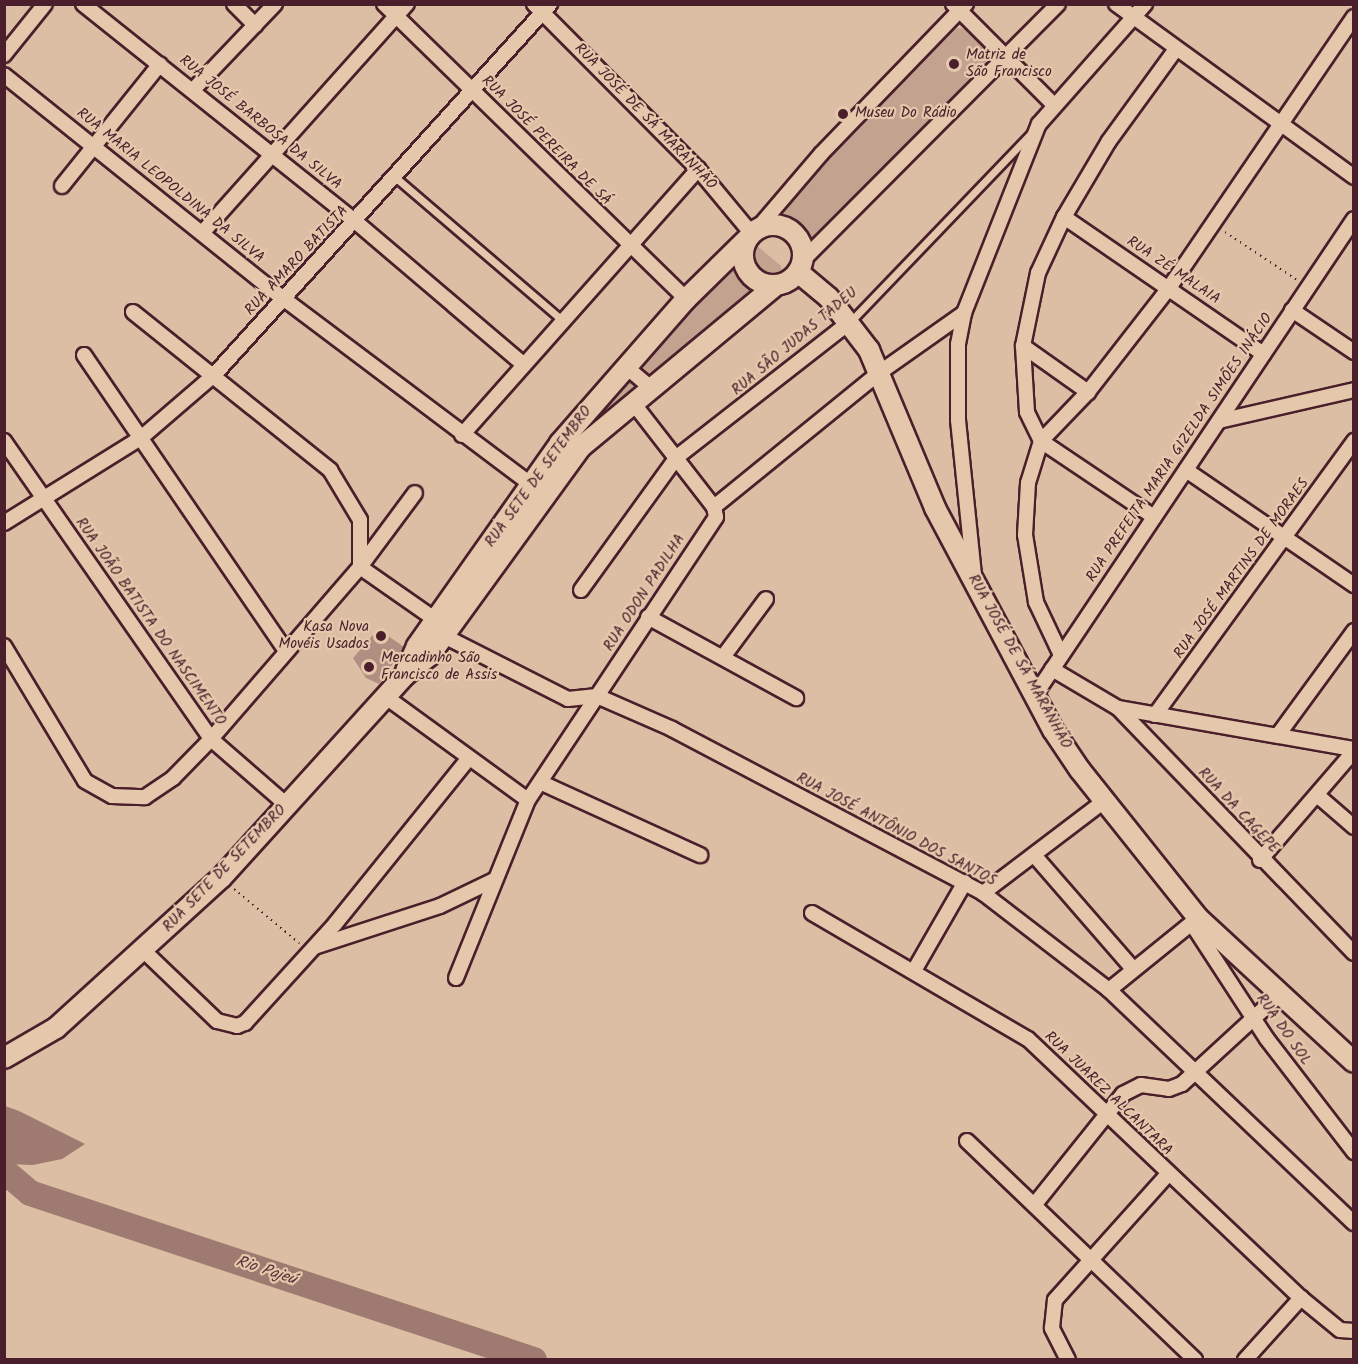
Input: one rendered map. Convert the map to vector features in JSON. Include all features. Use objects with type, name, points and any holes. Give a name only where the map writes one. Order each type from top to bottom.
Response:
[{"type":"street","points":[[4,55],[45,4]]},
{"type":"street","name":"RUA JOSÉ BARBOSA DA SILVA","points":[[83,4],[274,154],[523,364]]},
{"type":"street","points":[[234,4],[255,25]]},
{"type":"street","points":[[193,90],[275,4]]},
{"type":"street","name":"RUA JOSÉ PEREIRA DE SÁ","points":[[384,4],[628,246],[686,299]]},
{"type":"street","points":[[203,232],[407,4]]},
{"type":"street","points":[[1116,4],[1353,177]]},
{"type":"street","points":[[974,580],[958,420],[958,345],[964,313],[1039,124],[1145,4]]},
{"type":"street","name":"RUA JOSÉ DE SÁ MARANHÃO","points":[[543,7],[698,169],[751,235]]},
{"type":"street","name":"RUA AMARO BATISTA","points":[[4,523],[142,436],[214,375],[357,222],[472,92],[543,7]]},
{"type":"street","points":[[1048,8],[1007,60],[801,266],[775,286],[750,276],[743,265],[751,235],[821,154],[959,7],[1007,60],[1054,105]]},
{"type":"street","points":[[1061,655],[1036,602],[1025,535],[1028,483],[1041,441],[1088,392],[1169,288],[1353,17]]},
{"type":"street","points":[[1154,517],[1041,441],[1027,412],[1023,346],[1038,273],[1064,217],[1109,141],[1176,49]]},
{"type":"street","points":[[62,186],[160,64]]},
{"type":"street","name":"RUA MARIA LEOPOLDINA DA SILVA","points":[[4,75],[284,299],[462,435],[539,489]]},
{"type":"street","points":[[462,435],[698,169]]},
{"type":"street","name":"RUA ZÉ MALAIA","points":[[1064,217],[1263,354]]},
{"type":"street","name":"RUA PREFEITA MARIA GIZELDA SIMÕES INÁCIO","points":[[1035,694],[1353,219]]},
{"type":"street","points":[[751,235],[784,226],[802,246],[801,266]]},
{"type":"street","name":"RUA SETE DE SETEMBRO","points":[[4,1058],[30,1045],[144,951],[220,878],[288,806],[404,676],[625,366],[686,299],[751,235]]},
{"type":"street","name":"RUA JOSÉ DE SÁ MARANHÃO","points":[[801,266],[850,322],[879,373],[935,508],[1035,694],[1103,802],[1195,921],[1280,994],[1353,1062]]},
{"type":"street","name":"RUA SETE DE SETEMBRO","points":[[567,449],[634,404],[775,286]]},
{"type":"street","points":[[1292,310],[1353,352]]},
{"type":"street","points":[[133,312],[315,456],[346,491],[360,520],[360,567]]},
{"type":"street","points":[[634,404],[714,507],[879,373],[964,313]]},
{"type":"street","name":"RUA SÃO JUDAS TADEU","points":[[580,590],[677,457],[850,322]]},
{"type":"street","points":[[1023,346],[1088,392]]},
{"type":"street","points":[[84,355],[142,436],[285,650]]},
{"type":"street","points":[[625,366],[652,389]]},
{"type":"street","points":[[1218,421],[1353,390]]},
{"type":"street","name":"RUA JOÃO BATISTA DO NASCIMENTO","points":[[4,441],[211,739],[288,806]]},
{"type":"street","name":"RUA JOSÉ MARTINS DE MORAES","points":[[1155,715],[1353,441]]},
{"type":"street","points":[[1186,470],[1353,585]]},
{"type":"street","points":[[4,646],[68,759],[100,792],[136,798],[151,794],[211,739],[285,650],[360,567],[415,493]]},
{"type":"street","name":"RUA ODON PADILHA","points":[[456,978],[528,800],[542,783],[648,617],[716,517],[714,507]]},
{"type":"street","name":"RUA JOSÉ ANTÔNIO DOS SANTOS","points":[[360,567],[440,628],[568,699],[597,696],[672,729],[983,893],[1109,990],[1353,1223]]},
{"type":"street","points":[[723,657],[766,600]]},
{"type":"street","points":[[648,617],[796,698]]},
{"type":"street","points":[[1278,735],[1353,631]]},
{"type":"street","points":[[1052,669],[1118,708],[1353,750],[1260,860]]},
{"type":"street","points":[[386,697],[468,759],[528,800]]},
{"type":"street","name":"RUA DA CAGEPE","points":[[1118,708],[1260,860],[1353,953]]},
{"type":"street","points":[[144,951],[217,1021],[237,1026],[314,950],[468,759]]},
{"type":"street","points":[[542,783],[700,855]]},
{"type":"street","points":[[1317,795],[1353,827]]},
{"type":"street","points":[[983,893],[1103,802]]},
{"type":"street","points":[[1034,855],[1133,969]]},
{"type":"street","points":[[314,950],[440,906],[494,880]]},
{"type":"street","points":[[915,969],[965,882]]},
{"type":"street","name":"RUA JUAREZ ALCANTARA","points":[[812,913],[915,969],[1028,1040],[1102,1114],[1301,1298],[1340,1330],[1353,1331]]},
{"type":"street","points":[[1109,990],[1195,921]]},
{"type":"street","name":"RUA DO SOL","points":[[1195,921],[1253,1017],[1353,1152]]},
{"type":"street","points":[[1035,1204],[1102,1114],[1134,1087],[1175,1087],[1280,994]]},
{"type":"street","points":[[967,1141],[1195,1359]]},
{"type":"street","points":[[1068,1359],[1054,1340],[1052,1307],[1091,1259],[1167,1175]]},
{"type":"street","points":[[1245,1359],[1301,1298]]},
{"type":"lane","name":"RUA SÃO JUDAS TADEU","points":[[850,322],[1039,124]]},
{"type":"lane","points":[[395,177],[562,320]]},
{"type":"path","points":[[1212,223],[1307,287]]},
{"type":"path","points":[[220,878],[314,950]]},
{"type":"shaded area","points":[[957,28],[967,29],[996,60],[806,252],[798,253],[772,229],[772,220],[943,37]]},
{"type":"shaded area","points":[[755,244],[781,266],[783,275],[574,446],[568,442],[747,245]]},
{"type":"shaded area","points":[[5,1106],[85,1144],[62,1159],[33,1165],[5,1164]]},
{"type":"building","points":[[378,629],[404,647],[379,684],[366,678],[353,658]]},
{"type":"waterway","name":"Rio Pajeú","points":[[4,1171],[30,1193],[534,1360]]},
{"type":"place","name":"Matriz de São Francisco","points":[[954,64]]},
{"type":"place","name":"Museu Do Rádio","points":[[843,114]]},
{"type":"place","name":"Kasa Nova Movéis Usados","points":[[381,636]]},
{"type":"place","name":"Mercadinho São Francisco de Assis","points":[[369,667]]}]
